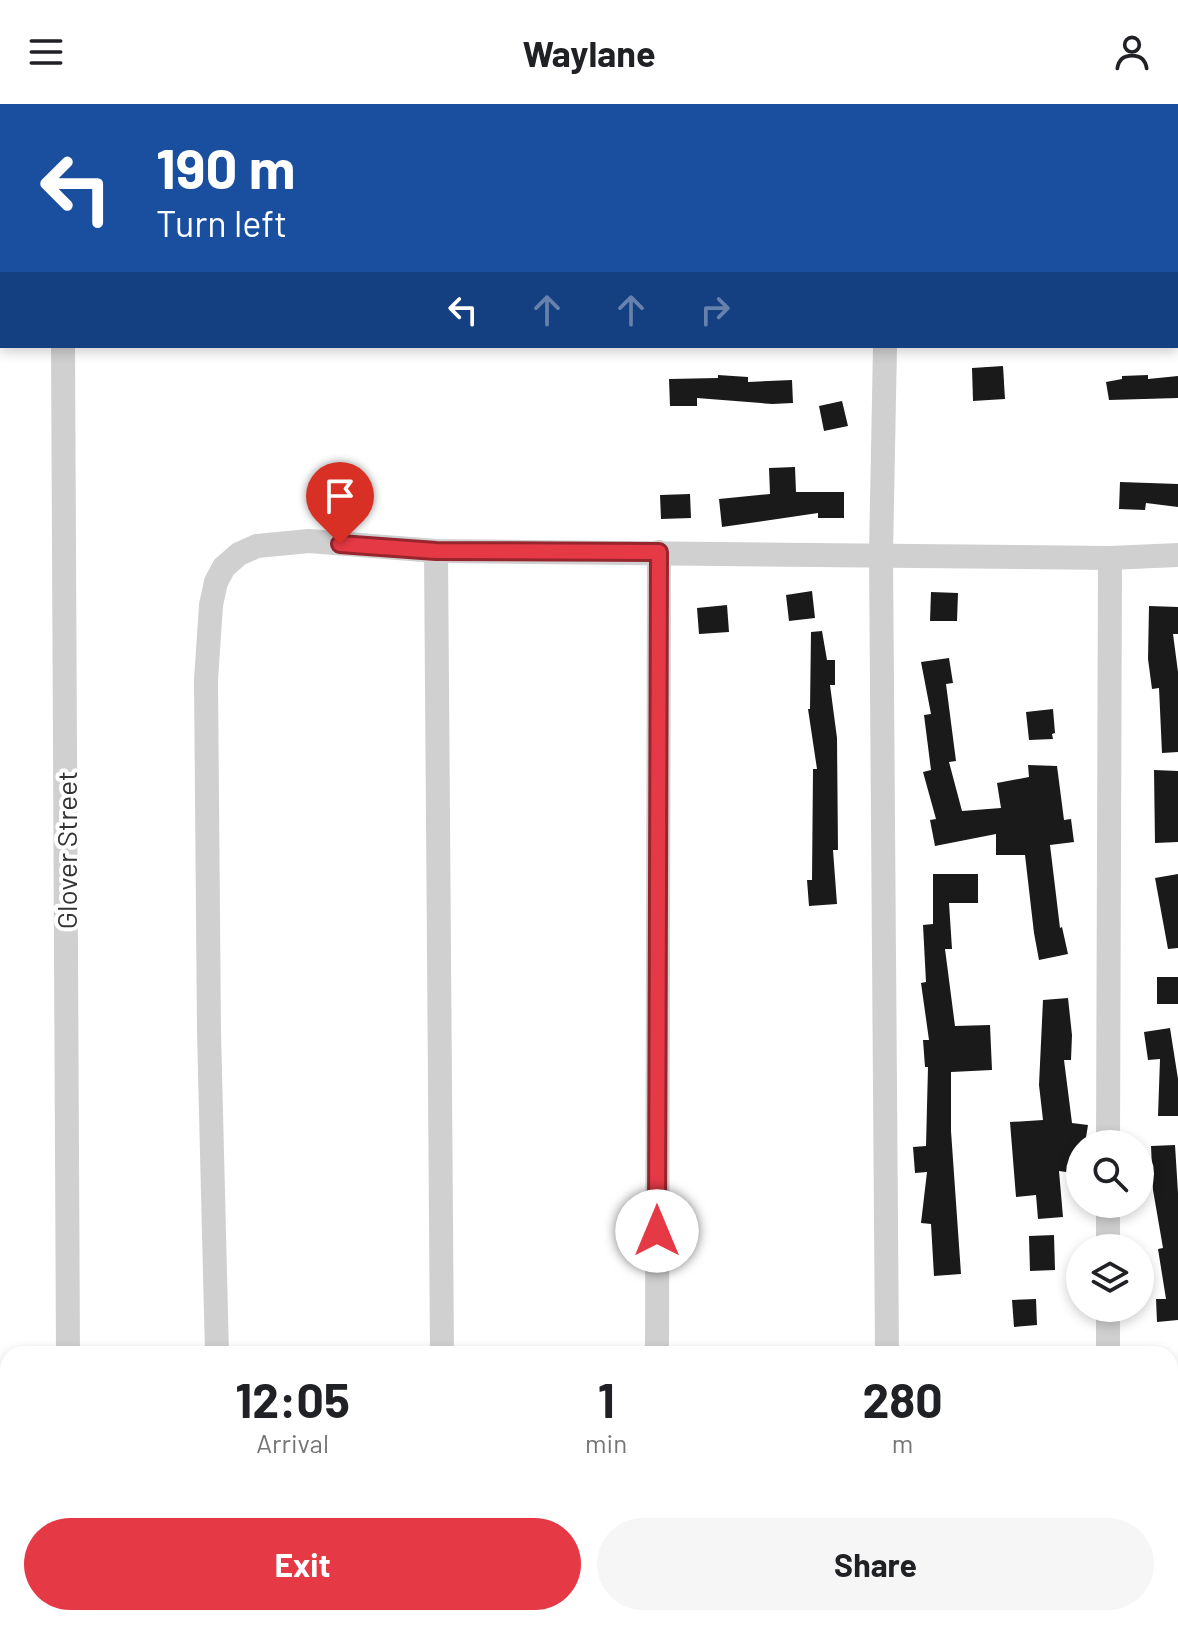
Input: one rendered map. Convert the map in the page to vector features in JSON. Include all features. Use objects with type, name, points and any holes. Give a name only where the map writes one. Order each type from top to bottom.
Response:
[{"type":"street","name":"Glover Street","points":[[63,348],[68,1346]]},
{"type":"street","points":[[885,348],[881,554],[887,1346]]},
{"type":"street","points":[[217,1346],[209,1032],[206,680],[211,605],[216,582],[224,567],[239,554],[257,546],[309,541],[436,551],[1110,558],[1178,555]]},
{"type":"street","points":[[436,551],[442,1346]]},
{"type":"street","points":[[657,1346],[659,552]]},
{"type":"street","points":[[1108,1130],[1110,558]]},
{"type":"street","points":[[1108,1322],[1108,1346]]},
{"type":"building","points":[[1003,366],[1005,399],[973,401],[972,368]]},
{"type":"building","points":[[718,375],[748,377],[748,382],[792,380],[793,403],[697,398],[697,406],[670,406],[669,379],[718,378]]},
{"type":"building","points":[[1148,375],[1148,379],[1178,376],[1178,398],[1109,400],[1106,382],[1122,379],[1122,376]]},
{"type":"building","points":[[842,401],[848,426],[824,431],[819,406]]},
{"type":"building","points":[[795,467],[796,492],[844,492],[844,518],[818,518],[818,513],[722,527],[719,499],[770,494],[769,468]]},
{"type":"building","points":[[1120,482],[1178,484],[1178,507],[1146,503],[1145,510],[1119,509]]},
{"type":"building","points":[[690,494],[691,518],[661,519],[660,495]]},
{"type":"building","points":[[812,591],[815,618],[789,621],[786,595]]},
{"type":"building","points":[[931,592],[958,593],[957,621],[930,621]]},
{"type":"building","points":[[727,605],[729,632],[699,634],[697,608]]},
{"type":"building","points":[[1149,606],[1178,607],[1178,634],[1173,634],[1178,672],[1178,752],[1162,753],[1159,688],[1152,689],[1148,659]]},
{"type":"building","points":[[822,631],[827,660],[835,660],[835,685],[830,685],[837,738],[838,850],[833,850],[837,904],[809,906],[807,880],[812,880],[813,769],[817,769],[808,709],[811,632]]},
{"type":"building","points":[[949,658],[953,683],[946,684],[956,761],[949,762],[962,811],[1001,808],[997,783],[1029,777],[1028,765],[1057,766],[1064,820],[1071,819],[1074,842],[1050,845],[1060,928],[1068,954],[1039,960],[1025,855],[996,855],[996,834],[935,846],[930,820],[936,819],[923,772],[931,770],[924,715],[931,714],[921,662]]},
{"type":"building","points":[[1053,709],[1053,739],[1029,740],[1026,712]]},
{"type":"building","points":[[1154,770],[1178,771],[1178,842],[1155,843]]},
{"type":"building","points":[[933,874],[978,874],[978,903],[949,903],[952,949],[945,949],[955,1026],[990,1025],[992,1070],[951,1072],[951,1131],[961,1274],[934,1276],[931,1224],[921,1223],[927,1172],[915,1173],[913,1147],[926,1146],[928,1067],[925,1067],[923,1040],[929,1040],[921,983],[926,982],[923,925],[933,924]]},
{"type":"building","points":[[1178,874],[1178,948],[1168,949],[1155,878]]},
{"type":"building","points":[[1157,977],[1178,977],[1178,1004],[1157,1004]]},
{"type":"building","points":[[1068,998],[1071,1060],[1064,1060],[1072,1123],[1088,1125],[1087,1130],[1066,1130],[1066,1172],[1059,1171],[1063,1217],[1038,1219],[1036,1195],[1016,1197],[1010,1122],[1043,1120],[1039,1085],[1043,1000]]},
{"type":"building","points":[[1170,1028],[1178,1079],[1178,1116],[1158,1116],[1160,1059],[1148,1060],[1144,1032]]},
{"type":"building","points":[[1175,1145],[1178,1193],[1178,1320],[1157,1322],[1156,1299],[1166,1299],[1158,1249],[1163,1248],[1154,1196],[1154,1146]]},
{"type":"building","points":[[1054,1235],[1055,1270],[1030,1271],[1029,1236]]},
{"type":"building","points":[[1036,1299],[1037,1325],[1014,1327],[1012,1300]]},
{"type":"route","points":[[340,544],[436,551],[659,552],[657,1231]]}]
